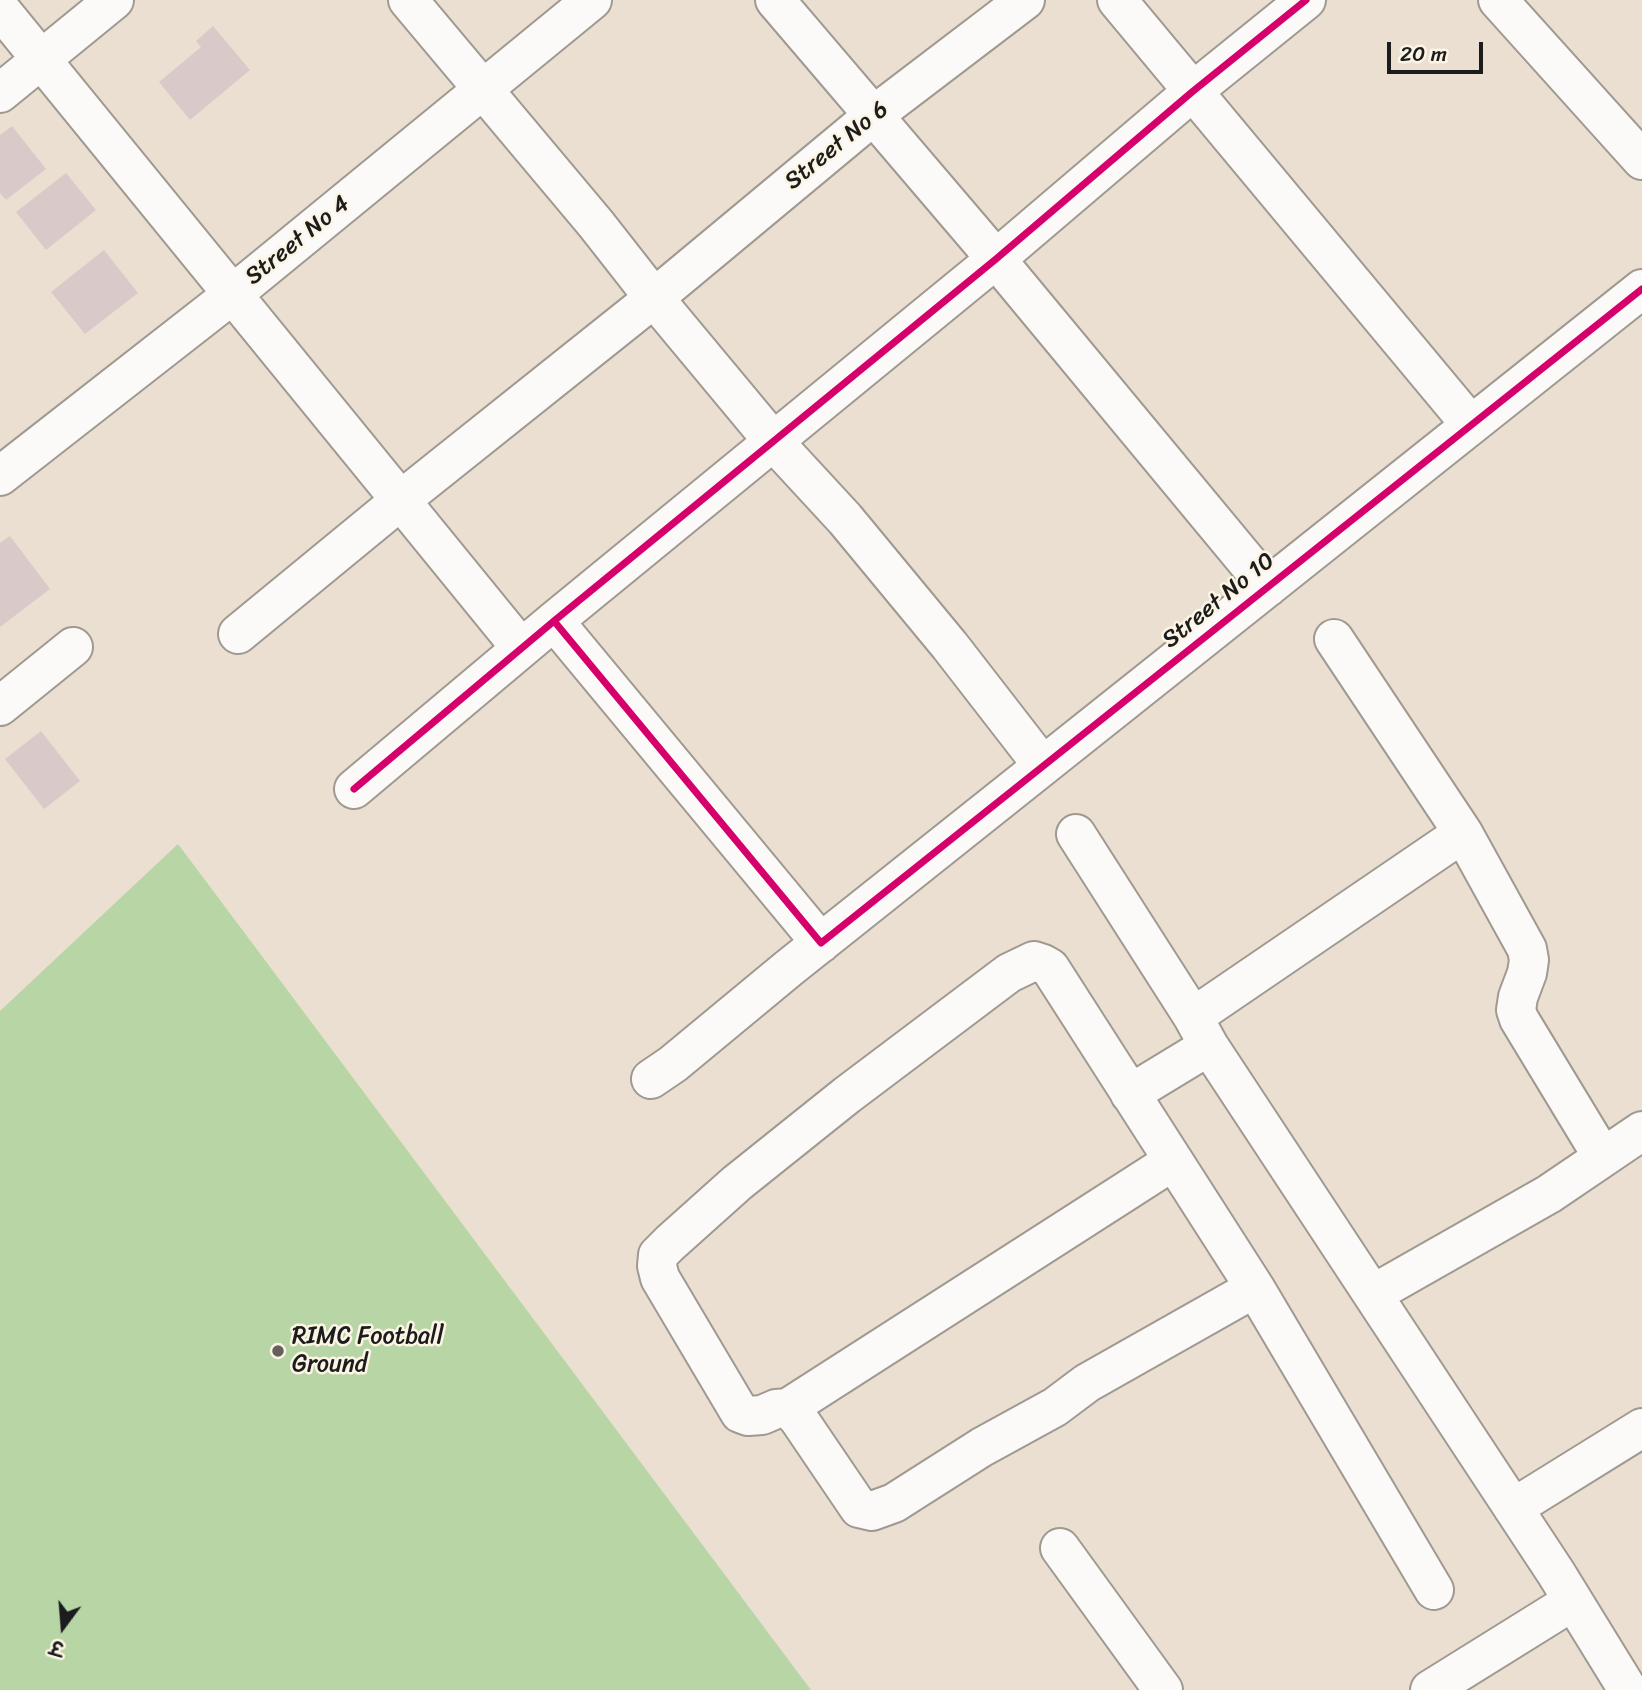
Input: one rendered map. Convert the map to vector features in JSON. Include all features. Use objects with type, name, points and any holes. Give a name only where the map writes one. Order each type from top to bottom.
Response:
[{"type":"street","points":[[0,93],[114,0]]},
{"type":"street","points":[[408,0],[773,441],[853,529],[950,646],[1043,766]]},
{"type":"street","name":"Street No 4","points":[[0,477],[233,294],[592,0]]},
{"type":"street","points":[[775,0],[996,259],[1268,587]]},
{"type":"street","name":"Street No 6","points":[[238,634],[654,298],[874,115],[1025,0]]},
{"type":"street","points":[[1117,0],[1471,425]]},
{"type":"street","points":[[354,789],[1306,0]]},
{"type":"street","points":[[1498,0],[1642,160]]},
{"type":"street","points":[[0,9],[521,648]]},
{"type":"street","name":"Street No 10","points":[[651,1079],[1642,289]]},
{"type":"street","points":[[554,621],[821,943]]},
{"type":"street","points":[[1334,639],[1464,833],[1527,949],[1527,973],[1516,1010],[1519,1019],[1602,1156]]},
{"type":"street","points":[[0,706],[73,647]]},
{"type":"street","points":[[1130,1094],[1201,1032],[1464,833]]},
{"type":"street","points":[[1076,835],[1201,1032],[1513,1508],[1628,1690]]},
{"type":"street","points":[[1173,1161],[788,1408],[776,1409],[762,1415],[748,1416],[740,1412],[660,1278],[657,1266],[658,1255],[737,1183],[847,1095],[1009,973],[1034,961],[1050,968],[1255,1288],[1434,1590]]},
{"type":"street","points":[[1373,1294],[1549,1194],[1642,1131]]},
{"type":"street","points":[[788,1408],[798,1418],[859,1508],[872,1511],[894,1503],[947,1468],[1055,1407],[1087,1383],[1255,1288]]},
{"type":"street","points":[[1513,1508],[1642,1428]]},
{"type":"street","points":[[1060,1548],[1163,1690]]},
{"type":"street","points":[[1430,1690],[1573,1601]]},
{"type":"green space","name":"RIMC Football Ground","points":[[178,844],[811,1690],[0,1690],[0,1011]]},
{"type":"building","points":[[213,26],[250,70],[190,120],[159,82],[201,47],[196,41]]},
{"type":"building","points":[[12,126],[46,169],[6,200],[0,193],[0,135]]},
{"type":"building","points":[[66,173],[96,210],[46,250],[16,212]]},
{"type":"building","points":[[104,250],[138,293],[85,334],[51,292]]},
{"type":"building","points":[[10,536],[50,589],[0,627],[0,543]]},
{"type":"building","points":[[41,731],[80,781],[44,809],[5,759]]},
{"type":"cycle path","points":[[354,789],[1306,0]]},
{"type":"cycle path","points":[[554,621],[821,943],[1642,289]]},
{"type":"place","name":"RIMC Football Ground","points":[[278,1351]]}]
